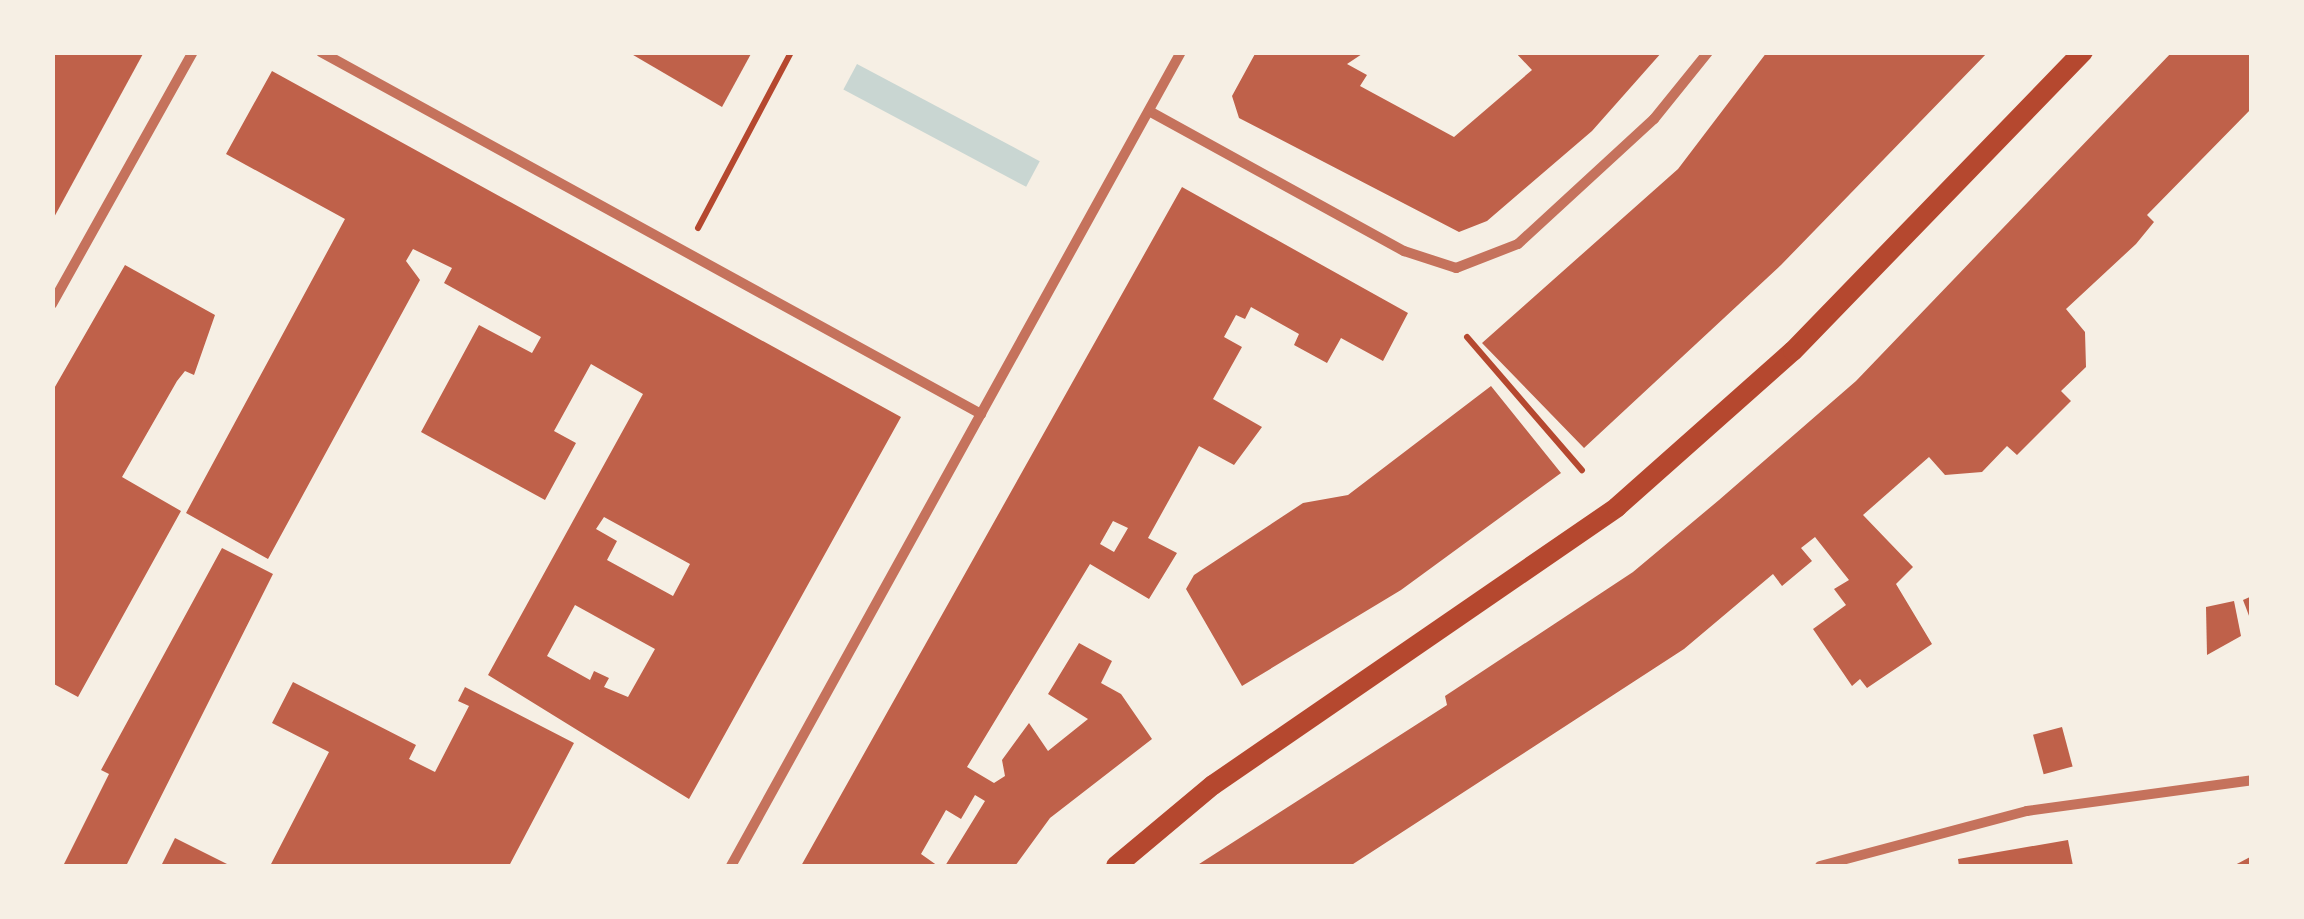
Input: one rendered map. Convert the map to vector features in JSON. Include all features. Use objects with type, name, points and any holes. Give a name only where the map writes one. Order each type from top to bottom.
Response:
[{"type":"main road","points":[[1116,866],[1213,785],[1632,494],[1793,351],[2083,52]]},
{"type":"street","points":[[52,304],[193,52]]},
{"type":"street","points":[[321,52],[683,258],[981,414]]},
{"type":"street","points":[[731,866],[1180,52]]},
{"type":"street","points":[[1148,111],[1404,251],[1456,268],[1518,244],[1654,119],[1708,52]]},
{"type":"street","points":[[1820,866],[2027,811],[2252,780]]},
{"type":"path","points":[[683,258],[791,52]]},
{"type":"path","points":[[1467,336],[1582,470]]},
{"type":"shaded area","points":[[857,64],[1040,161],[1026,187],[843,90]]},
{"type":"building","points":[[52,52],[144,52],[52,221]]},
{"type":"building","points":[[628,52],[752,52],[722,107]]},
{"type":"building","points":[[1256,52],[1365,52],[1347,64],[1367,75],[1360,86],[1454,137],[1532,70],[1515,52],[1662,52],[1592,131],[1487,221],[1459,232],[1239,118],[1232,96]]},
{"type":"building","points":[[1767,52],[1988,52],[1781,265],[1584,448],[1482,343],[1678,169]]},
{"type":"building","points":[[2172,52],[2252,52],[2252,108],[2147,215],[2154,222],[2136,244],[2066,309],[2085,332],[2086,367],[2061,391],[2071,401],[2017,455],[2007,446],[1982,472],[1945,475],[1929,457],[1863,515],[1913,567],[1896,584],[1932,644],[1867,688],[1860,679],[1852,686],[1813,629],[1846,605],[1834,589],[1849,580],[1815,537],[1801,548],[1812,561],[1782,586],[1773,574],[1684,649],[1350,866],[1196,866],[1447,705],[1445,696],[1633,572],[1856,381]]},
{"type":"building","points":[[272,71],[901,417],[689,799],[488,675],[643,394],[591,364],[554,431],[576,443],[545,500],[421,432],[479,325],[532,353],[541,337],[444,283],[452,268],[413,249],[406,261],[420,280],[268,559],[186,513],[345,219],[226,154]],"holes":[[[604,517],[690,564],[673,596],[607,560],[617,541],[596,529]],[[575,605],[655,649],[628,697],[604,687],[609,678],[594,671],[590,680],[547,656]]]},
{"type":"building","points":[[1182,187],[1408,313],[1383,361],[1341,338],[1327,363],[1294,345],[1299,334],[1251,307],[1245,319],[1236,315],[1224,337],[1242,347],[1213,399],[1262,427],[1234,465],[1199,446],[1148,538],[1177,553],[1149,599],[1090,564],[967,767],[994,783],[1005,776],[1002,760],[1029,723],[1048,751],[1088,719],[1048,694],[1079,643],[1112,661],[1101,683],[1121,694],[1152,739],[1050,818],[1015,866],[945,866],[985,801],[975,795],[961,819],[946,810],[921,854],[938,866],[801,866]],"holes":[[[1113,521],[1128,528],[1114,552],[1100,544]]]},
{"type":"building","points":[[125,265],[215,315],[194,375],[185,371],[177,381],[122,477],[181,511],[78,697],[52,683],[52,392]]},
{"type":"building","points":[[1491,386],[1561,473],[1401,590],[1242,686],[1186,589],[1194,575],[1303,503],[1348,495]]},
{"type":"building","points":[[222,548],[273,574],[126,866],[63,866],[109,774],[101,770]]},
{"type":"building","points":[[2252,596],[2252,621],[2251,621],[2243,600]]},
{"type":"building","points":[[2234,601],[2241,636],[2207,655],[2206,607]]},
{"type":"building","points":[[293,682],[416,745],[409,759],[435,772],[469,706],[458,701],[465,687],[574,743],[509,866],[270,866],[329,752],[272,723]]},
{"type":"building","points":[[2062,727],[2073,767],[2044,774],[2033,735]]},
{"type":"building","points":[[175,838],[231,866],[161,866]]},
{"type":"building","points":[[2068,840],[2073,866],[1959,866],[1958,859]]},
{"type":"building","points":[[2252,856],[2252,866],[2233,866]]}]
